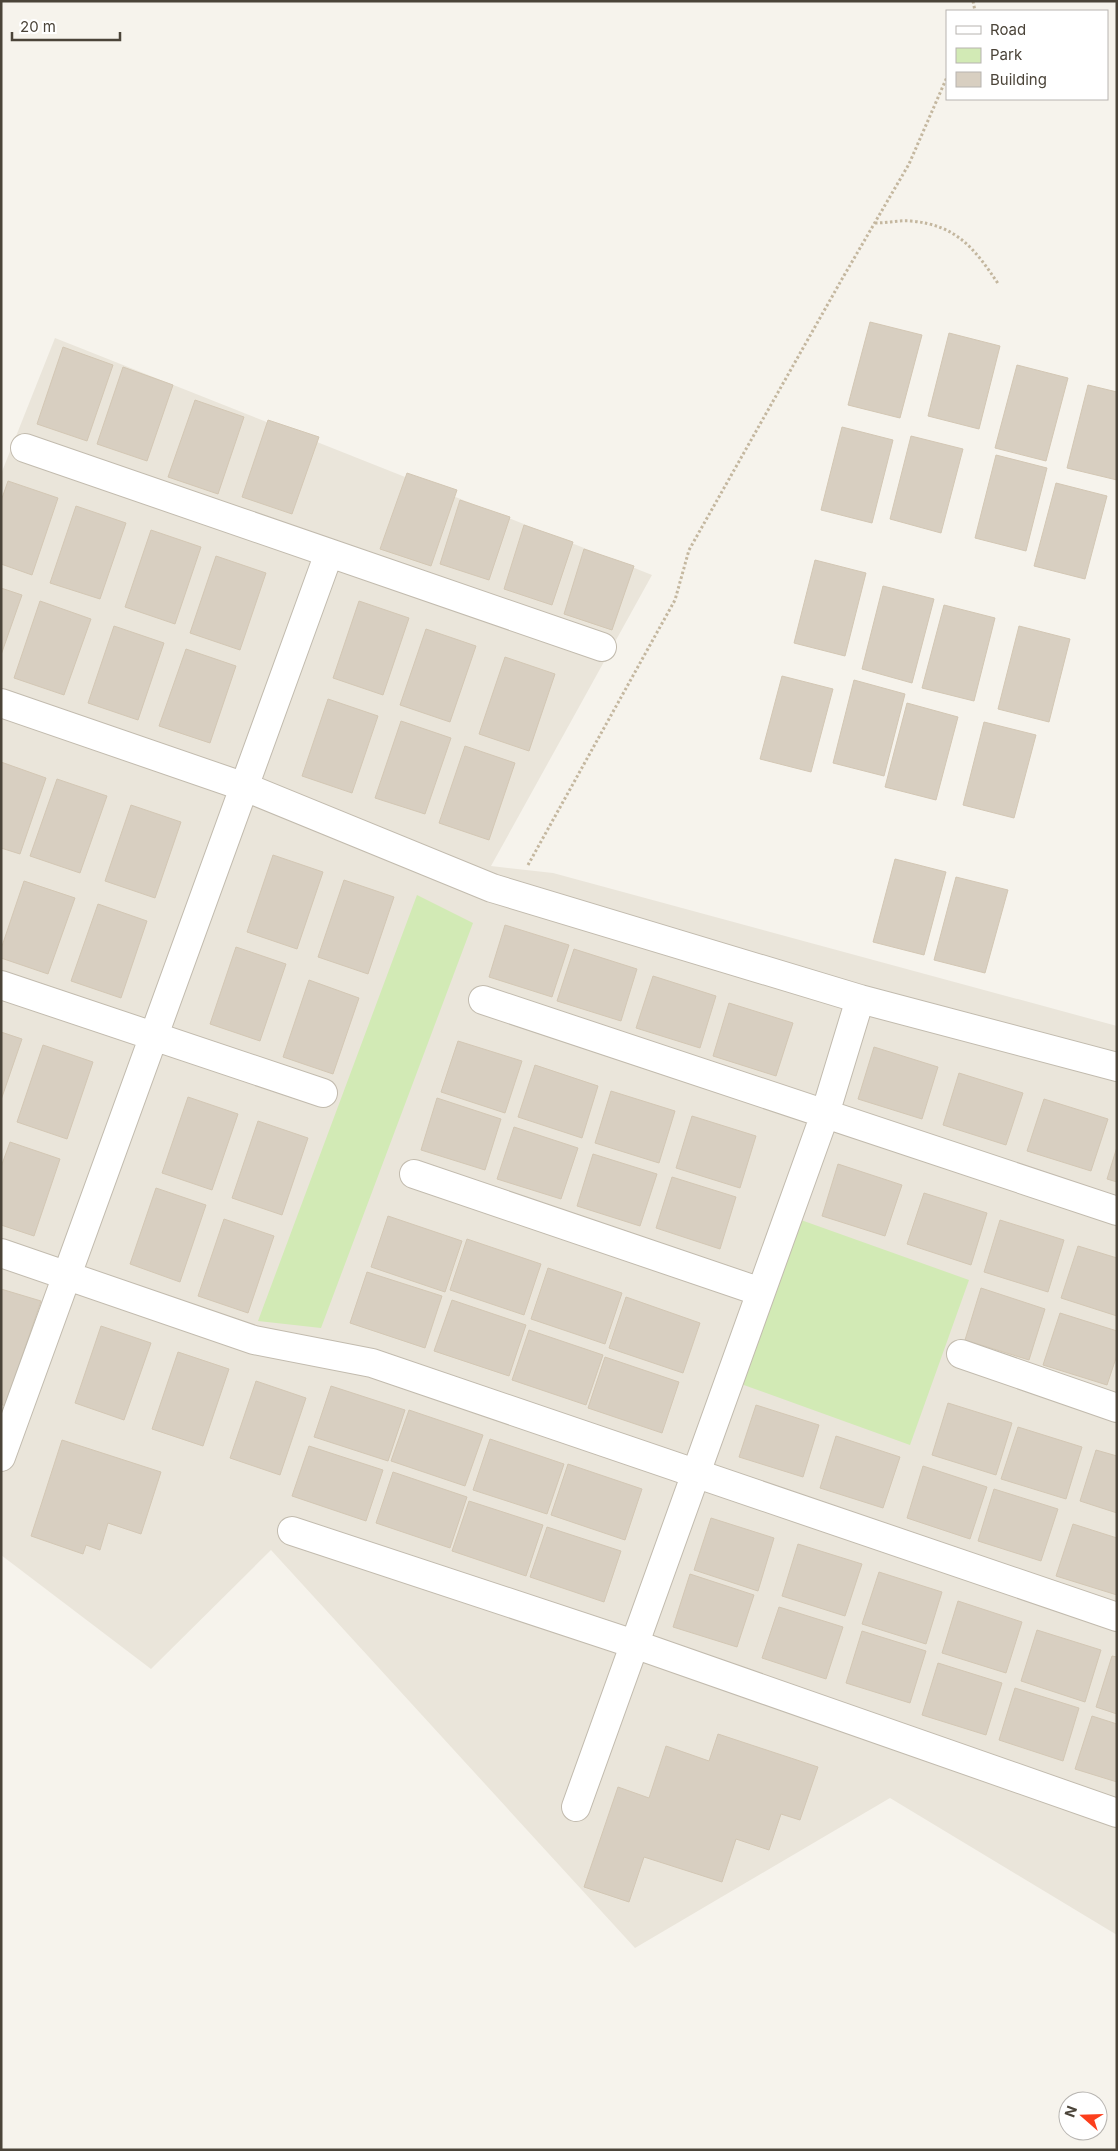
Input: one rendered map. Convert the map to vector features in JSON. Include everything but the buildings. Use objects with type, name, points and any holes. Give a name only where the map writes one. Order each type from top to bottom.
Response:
[{"type":"street","points":[[24,448],[602,647]]},
{"type":"street","points":[[1,1457],[329,553]]},
{"type":"street","points":[[1,703],[244,787],[492,888],[860,999],[1117,1067]]},
{"type":"street","points":[[1,985],[323,1093]]},
{"type":"street","points":[[576,1807],[825,1114],[860,999]]},
{"type":"street","points":[[483,1000],[1117,1211]]},
{"type":"street","points":[[414,1174],[761,1292]]},
{"type":"street","points":[[1,1253],[254,1340],[372,1363],[1117,1617]]},
{"type":"street","points":[[961,1354],[1117,1408]]},
{"type":"street","points":[[292,1531],[634,1644],[1117,1813]]},
{"type":"path","points":[[512,894],[675,600],[689,550],[910,164],[946,79]]},
{"type":"path","points":[[875,224],[910,221],[946,229],[969,245],[999,285]]},
{"type":"shaded area","points":[[55,338],[652,575],[491,866],[553,873],[1117,1026],[1117,1935],[890,1798],[635,1948],[271,1550],[151,1669],[1,1555],[1,474]]},
{"type":"green space","points":[[417,895],[473,923],[321,1328],[258,1321]]},
{"type":"green space","points":[[801,1220],[969,1280],[910,1445],[741,1384]]}]
